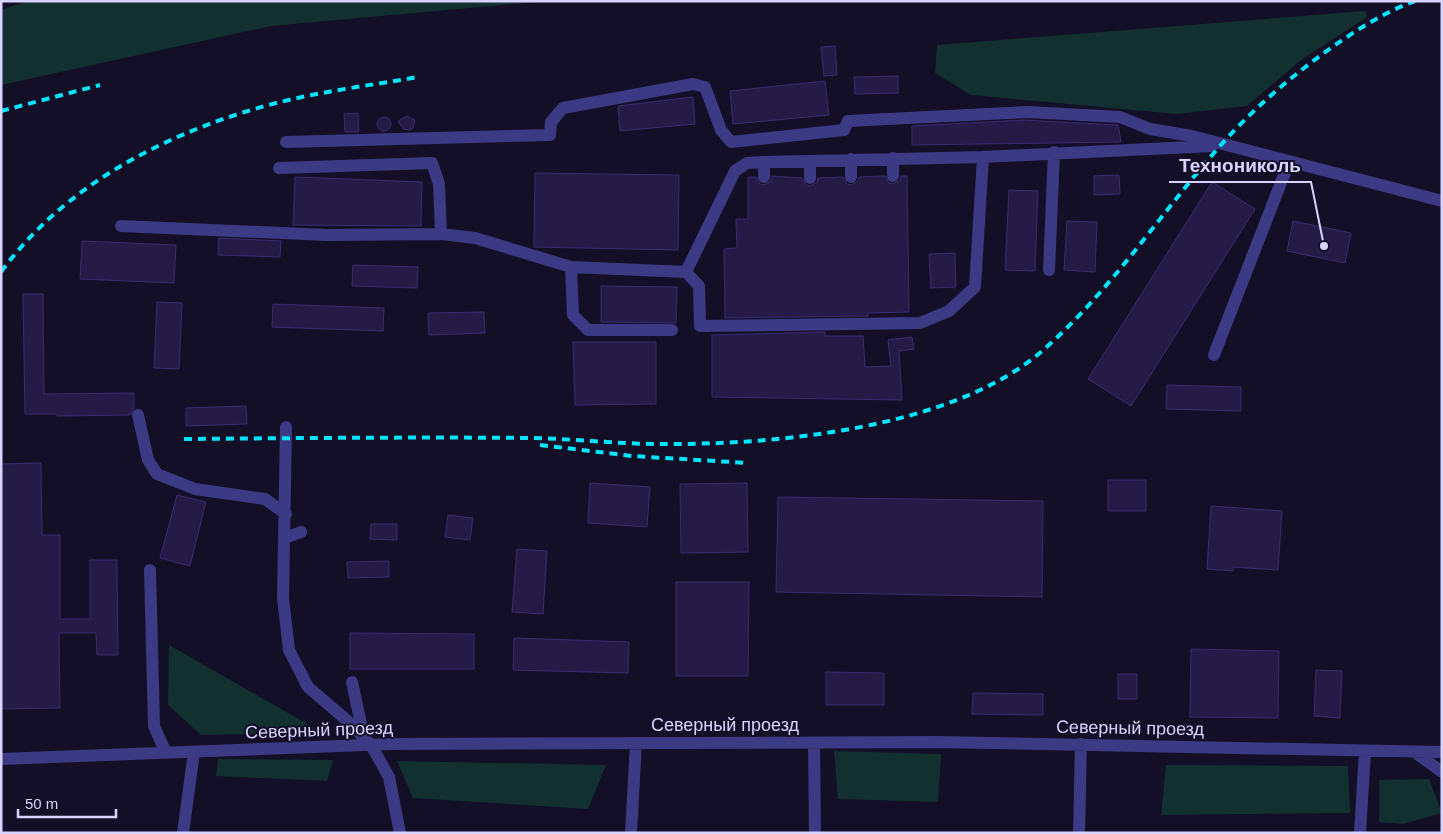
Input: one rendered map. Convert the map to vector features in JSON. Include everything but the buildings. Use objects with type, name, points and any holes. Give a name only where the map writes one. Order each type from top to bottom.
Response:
[{"type":"street","points":[[286,142],[550,135],[550,122],[563,108],[693,84],[705,87],[721,130],[731,142],[844,130],[848,121],[1028,112],[1120,117],[1150,128],[1192,136],[1442,201]]},
{"type":"street","points":[[686,272],[735,171],[747,163],[983,157],[1221,145]]},
{"type":"street","points":[[1048,270],[1054,152]]},
{"type":"street","points":[[120,226],[327,235],[441,234],[475,238],[571,267],[686,272],[699,286],[700,326],[895,318],[920,323],[949,312],[975,287],[983,157]]},
{"type":"street","points":[[893,158],[893,176]]},
{"type":"street","points":[[851,159],[851,177]]},
{"type":"street","points":[[810,160],[810,178]]},
{"type":"street","points":[[764,162],[764,176]]},
{"type":"street","points":[[1214,354],[1289,162]]},
{"type":"street","points":[[279,168],[432,164],[439,184],[441,234]]},
{"type":"street","points":[[571,267],[573,315],[588,330],[672,330]]},
{"type":"street","points":[[138,415],[148,460],[157,474],[195,489],[265,499],[286,514]]},
{"type":"street","points":[[286,427],[286,514],[283,598],[289,650],[308,687],[350,723],[368,742],[389,777],[400,833]]},
{"type":"street","points":[[285,538],[301,532]]},
{"type":"street","points":[[150,570],[154,726],[166,753]]},
{"type":"street","points":[[352,682],[368,742]]},
{"type":"street","name":"Северный проезд","points":[[1,759],[194,752],[368,742],[1081,744],[1442,752]]},
{"type":"street","points":[[631,833],[636,743]]},
{"type":"street","points":[[814,743],[815,833]]},
{"type":"street","points":[[1079,833],[1081,744]]},
{"type":"street","points":[[1360,833],[1365,751]]},
{"type":"street","points":[[183,833],[194,752]]},
{"type":"street","points":[[1416,752],[1442,772]]},
{"type":"green space","points":[[28,1],[546,1],[271,26],[1,85],[1,10]]},
{"type":"green space","points":[[1365,11],[1367,17],[1301,60],[1247,106],[1177,114],[971,95],[935,73],[937,45]]},
{"type":"green space","points":[[169,645],[323,733],[201,735],[168,705]]},
{"type":"green space","points":[[834,751],[941,754],[938,802],[838,799]]},
{"type":"green space","points":[[218,759],[333,760],[327,781],[216,776]]},
{"type":"green space","points":[[397,761],[606,765],[588,809],[413,798]]},
{"type":"green space","points":[[1166,765],[1348,766],[1350,813],[1161,815]]},
{"type":"green space","points":[[1429,779],[1442,813],[1403,824],[1379,822],[1379,780]]},
{"type":"railway","points":[[184,439],[534,438],[644,444],[755,441],[807,436],[860,427],[911,415],[959,399],[1003,378],[1041,352],[1066,329],[1134,252],[1220,146],[1270,96],[1310,63],[1346,38],[1379,17],[1415,1]]},
{"type":"railway","points":[[1,272],[26,241],[55,214],[86,189],[119,167],[154,148],[190,132],[265,106],[322,93],[418,77]]},
{"type":"railway","points":[[1,111],[100,85]]},
{"type":"railway","points":[[540,445],[632,456],[748,463]]},
{"type":"place","name":"Технониколь","points":[[1324,246]]}]
